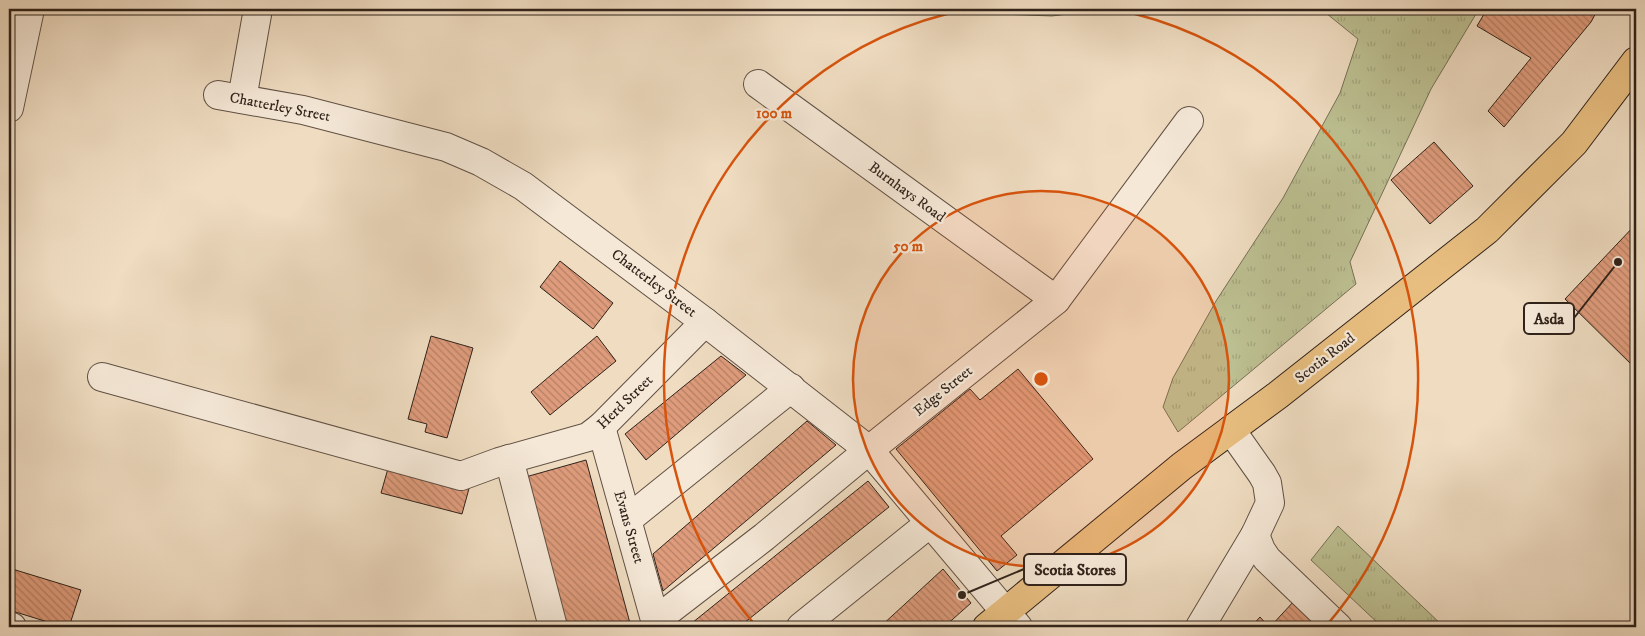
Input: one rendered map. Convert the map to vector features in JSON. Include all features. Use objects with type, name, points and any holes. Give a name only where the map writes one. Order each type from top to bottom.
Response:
[{"type":"main road","name":"Scotia Road","points":[[1003,622],[1182,466],[1285,389],[1486,230],[1574,143],[1636,61]]},
{"type":"street","points":[[9,108],[30,9]]},
{"type":"street","name":"Chatterley Street","points":[[258,9],[230,97],[303,110],[446,147],[481,162],[523,186],[705,322],[869,450],[930,523],[1003,622]]},
{"type":"street","name":"Burnhays Road","points":[[758,84],[1056,300]]},
{"type":"street","name":"Edge Street","points":[[656,624],[1056,300],[1189,121]]},
{"type":"street","name":"Herd Street","points":[[102,377],[461,476],[504,460],[588,437],[601,427],[705,322]]},
{"type":"street","points":[[627,520],[791,388]]},
{"type":"street","name":"Evans Street","points":[[601,427],[656,624]]},
{"type":"street","points":[[1200,627],[1255,535],[1270,502],[1268,484],[1231,430]]},
{"type":"street","points":[[504,460],[553,627]]},
{"type":"street","points":[[801,627],[930,523]]},
{"type":"street","points":[[1255,535],[1267,559],[1338,627]]},
{"type":"green space","points":[[915,9],[1107,9],[1052,16],[921,11]]},
{"type":"green space","points":[[1321,9],[1479,9],[1431,89],[1350,262],[1356,284],[1178,432],[1163,407],[1173,378],[1216,301],[1283,198],[1340,93],[1358,39]]},
{"type":"green space","points":[[1338,526],[1444,627],[1382,627],[1311,560]]},
{"type":"building","points":[[1487,9],[1598,9],[1591,22],[1504,127],[1488,111],[1531,58],[1477,26]]},
{"type":"building","points":[[1434,142],[1473,186],[1430,224],[1391,180]]},
{"type":"building","points":[[1636,224],[1636,369],[1565,299]]},
{"type":"building","points":[[560,261],[613,303],[593,329],[540,287]]},
{"type":"building","points":[[431,336],[473,348],[447,438],[425,432],[427,424],[408,419]]},
{"type":"building","points":[[597,336],[616,361],[550,415],[531,392]]},
{"type":"building","points":[[721,356],[746,375],[646,460],[625,434]]},
{"type":"building","points":[[1018,369],[1093,459],[1001,536],[1017,555],[997,571],[896,449],[970,389],[980,400]]},
{"type":"building","points":[[807,421],[836,445],[663,591],[653,554]]},
{"type":"building","points":[[586,460],[631,627],[562,627],[522,478]]},
{"type":"building","points":[[389,465],[470,485],[462,514],[381,493]]},
{"type":"building","points":[[868,481],[889,507],[739,627],[687,627]]},
{"type":"building","points":[[9,518],[12,519],[9,533]]},
{"type":"building","points":[[9,568],[81,590],[69,627],[9,610]]},
{"type":"building","points":[[943,569],[971,603],[944,627],[880,627]]},
{"type":"building","points":[[1295,600],[1321,627],[1270,627]]},
{"type":"building","points":[[1260,617],[1269,627],[1251,627]]},
{"type":"place","name":"Asda","points":[[1618,262]]},
{"type":"place","name":"Scotia Stores","points":[[962,595]]}]
